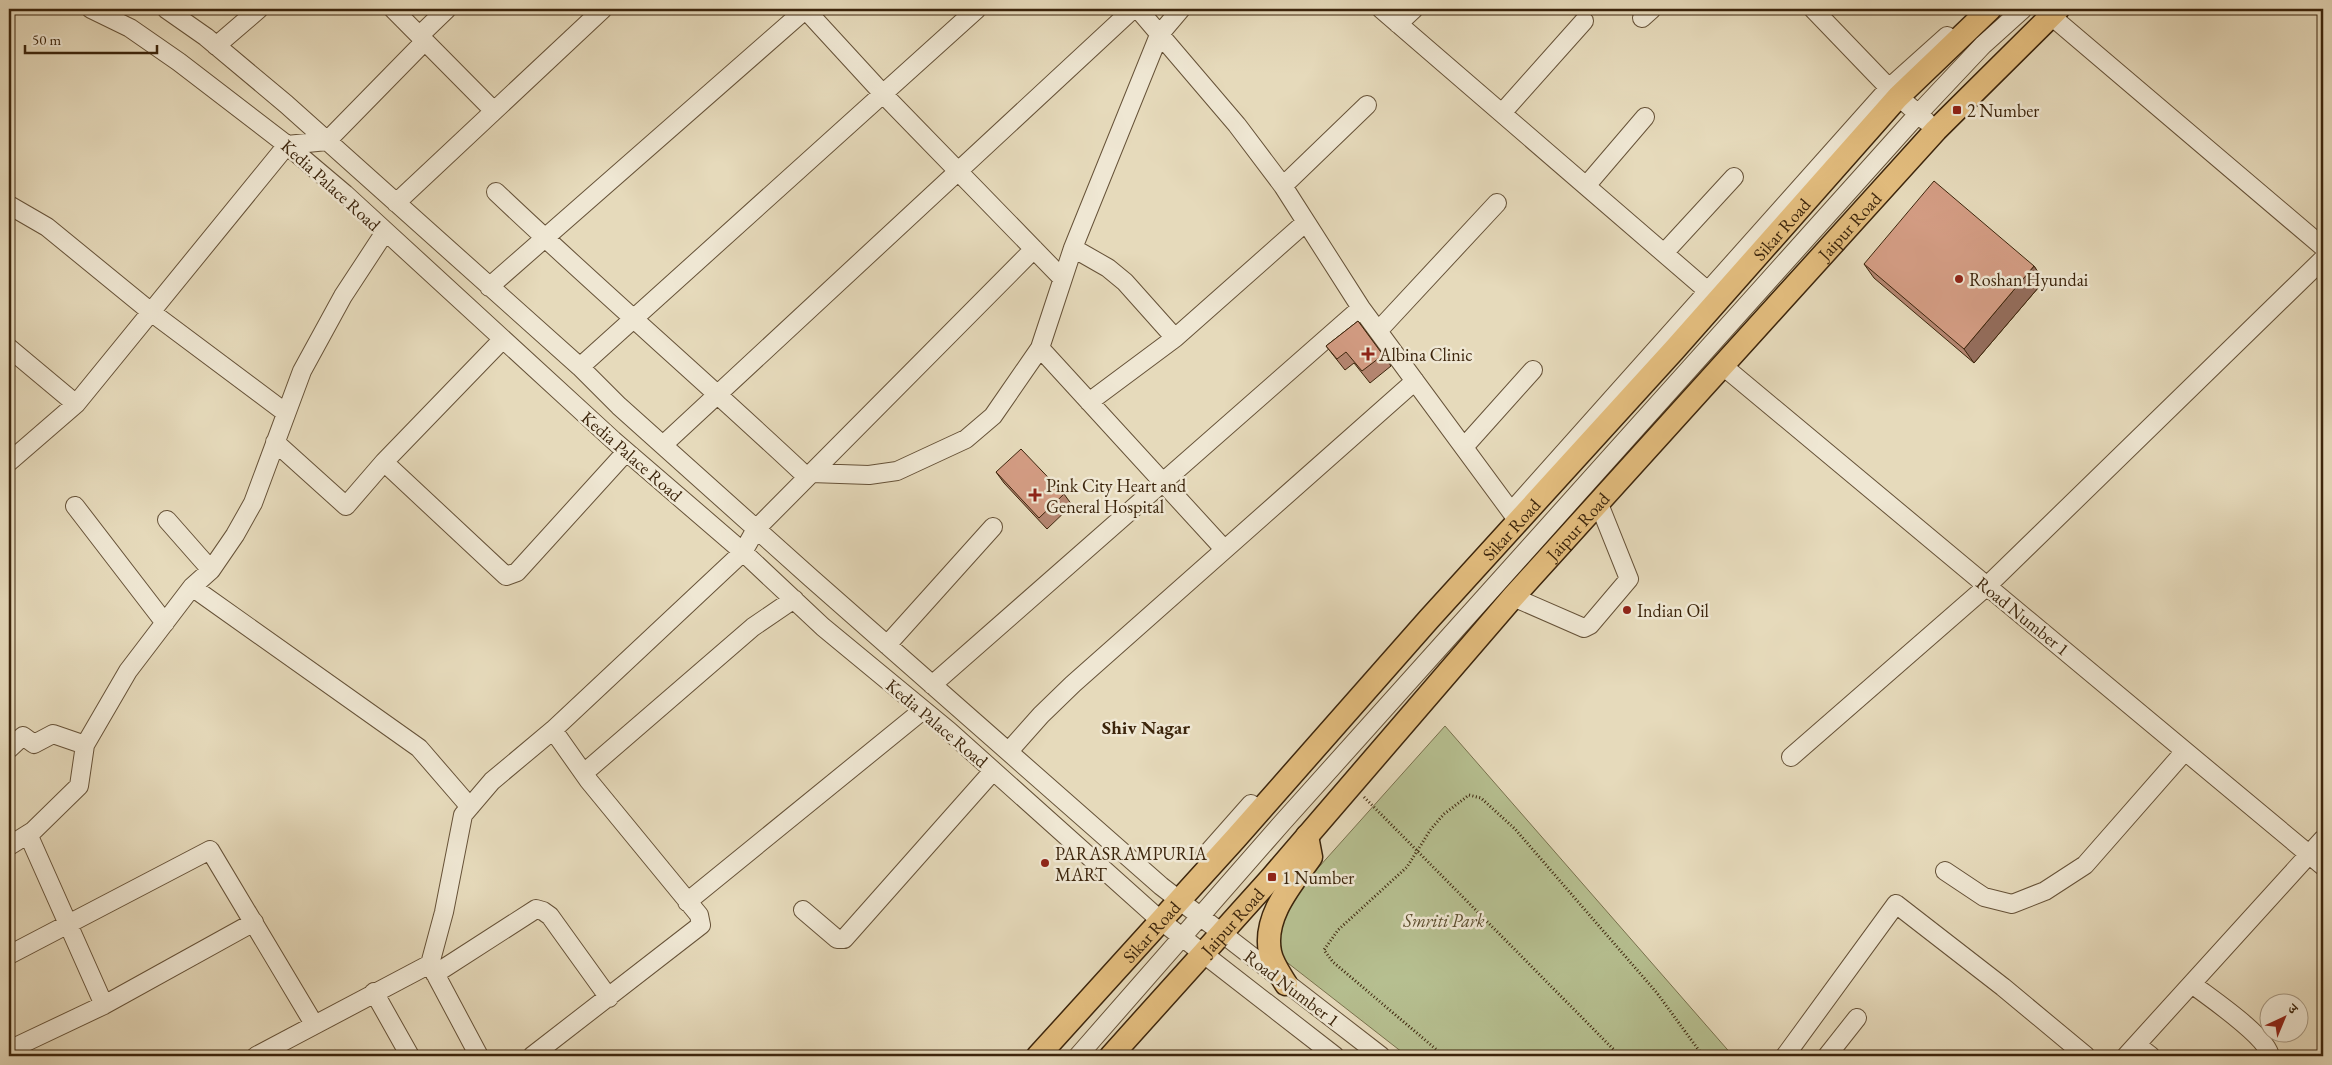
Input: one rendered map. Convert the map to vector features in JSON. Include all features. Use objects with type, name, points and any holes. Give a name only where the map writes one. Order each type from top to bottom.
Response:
[{"type":"main road","name":"Sikar Road","points":[[1038,1056],[1160,920],[1175,896],[1713,296],[1893,92],[1990,9]]},
{"type":"main road","name":"Jaipur Road","points":[[1111,1056],[1307,836],[1513,597],[1936,130],[2054,12]]},
{"type":"main road","points":[[1286,984],[1270,953],[1269,932],[1274,914],[1310,857],[1307,836]]},
{"type":"street","name":"Kedia Palace Road","points":[[91,9],[130,28],[179,62],[287,145],[345,194],[502,340],[626,452],[743,552],[823,628],[923,710],[1160,920]]},
{"type":"street","name":"Kedia Palace Road","points":[[166,9],[216,46],[327,141],[887,645],[1009,751],[1100,834],[1175,896]]},
{"type":"street","points":[[216,46],[259,9]]},
{"type":"street","points":[[393,9],[494,111]]},
{"type":"street","points":[[9,462],[76,404],[287,145],[327,141],[447,9]]},
{"type":"street","points":[[396,203],[603,9]]},
{"type":"street","points":[[489,287],[805,9],[884,95],[1062,278]]},
{"type":"street","points":[[580,367],[884,95],[977,9]]},
{"type":"street","points":[[663,445],[1133,9]]},
{"type":"street","points":[[1138,9],[1237,125],[1283,186],[1360,308],[1515,517]]},
{"type":"street","points":[[496,192],[633,320],[809,475],[869,475],[897,470],[966,439],[993,416],[1040,348],[1073,248],[1159,34],[1181,9]]},
{"type":"street","points":[[1381,9],[1713,296]]},
{"type":"street","points":[[1398,24],[1414,9]]},
{"type":"street","points":[[1813,9],[1893,92],[1936,130]]},
{"type":"street","points":[[1893,92],[1977,9]]},
{"type":"street","points":[[1078,1056],[1474,608],[1918,114],[1983,45],[2022,9]]},
{"type":"street","points":[[2054,12],[2323,247]]},
{"type":"street","points":[[1502,113],[1584,22]]},
{"type":"street","points":[[1283,186],[1367,105]]},
{"type":"street","points":[[1586,186],[1646,117]]},
{"type":"street","points":[[1664,253],[1734,177]]},
{"type":"street","points":[[1378,331],[1497,203]]},
{"type":"street","points":[[9,205],[47,227],[151,312],[286,413]]},
{"type":"street","points":[[1089,402],[1175,338],[1306,222]]},
{"type":"street","points":[[9,846],[28,834],[78,786],[85,745],[128,671],[192,587],[211,570],[253,503],[302,371],[338,304],[385,232]]},
{"type":"street","points":[[1073,248],[1108,268],[1125,282],[1175,338]]},
{"type":"street","points":[[478,1056],[432,969],[463,815],[492,781],[553,730],[743,552],[756,528],[1034,249]]},
{"type":"street","points":[[1791,757],[1986,587],[2323,260]]},
{"type":"street","points":[[932,685],[1360,308]]},
{"type":"street","points":[[275,442],[346,506],[384,462],[502,340]]},
{"type":"street","points":[[9,348],[76,404]]},
{"type":"street","points":[[1040,348],[1224,549]]},
{"type":"street","name":"Road Number 1","points":[[1723,366],[2323,866]]},
{"type":"street","points":[[1464,447],[1533,370]]},
{"type":"street","points":[[1009,751],[1040,715],[1072,684],[1415,381]]},
{"type":"street","points":[[384,462],[506,576],[518,572],[626,452]]},
{"type":"street","points":[[1513,597],[1584,628],[1590,625],[1629,579],[1599,504]]},
{"type":"street","points":[[75,506],[165,623]]},
{"type":"street","points":[[167,520],[211,570]]},
{"type":"street","points":[[887,645],[992,527]]},
{"type":"street","points":[[192,587],[419,748],[470,807]]},
{"type":"street","points":[[584,773],[746,633],[794,599]]},
{"type":"street","points":[[687,902],[923,710]]},
{"type":"street","points":[[532,1056],[701,925],[699,915],[584,773],[553,730]]},
{"type":"street","points":[[9,748],[23,736],[34,744],[53,734],[85,745]]},
{"type":"street","points":[[1945,870],[1984,897],[2012,904],[2045,891],[2085,864],[2185,751]]},
{"type":"street","points":[[802,910],[837,939],[844,939],[993,771]]},
{"type":"street","points":[[28,834],[104,1005]]},
{"type":"street","points":[[2151,1056],[2132,1051],[2323,839]]},
{"type":"street","points":[[9,955],[67,923],[210,850],[314,1024]]},
{"type":"street","name":"Road Number 1","points":[[1175,896],[1286,984],[1382,1056]]},
{"type":"street","points":[[1786,1056],[1896,904],[2003,987],[2086,1056]]},
{"type":"street","points":[[256,1056],[374,992],[432,969],[536,909],[543,910],[550,916],[609,998]]},
{"type":"street","name":"Road Number 1","points":[[1160,920],[1201,954],[1335,1056]]},
{"type":"street","points":[[9,1050],[104,1005],[254,922]]},
{"type":"street","points":[[2192,984],[2256,1034],[2266,1045],[2270,1056]]},
{"type":"street","points":[[374,992],[410,1056]]},
{"type":"street","points":[[1827,1056],[1857,1018]]},
{"type":"path","points":[[1351,784],[1620,1056]]},
{"type":"path","points":[[1444,1056],[1332,962],[1324,950],[1332,937],[1407,867],[1432,828],[1452,807],[1469,795],[1481,798],[1515,829],[1645,979],[1703,1056]]},
{"type":"green space","name":"Smriti Park","points":[[1445,726],[1733,1056],[1407,1056],[1275,953],[1274,932],[1293,896]]},
{"type":"building","name":"Roshan Hyundai","points":[[1934,181],[2034,266],[1964,349],[1864,264]]},
{"type":"building","points":[[1358,321],[1383,355],[1362,371],[1346,352],[1337,359],[1326,346]]},
{"type":"building","points":[[1021,449],[1064,494],[1039,518],[996,472]]},
{"type":"place","name":"2 Number","points":[[1957,110]]},
{"type":"place","name":"Roshan Hyundai","points":[[1959,279]]},
{"type":"place","name":"Albina Clinic","points":[[1368,354]]},
{"type":"place","name":"Pink City Heart and General Hospital","points":[[1035,495]]},
{"type":"place","name":"Indian Oil","points":[[1627,610]]},
{"type":"place","name":"PARASRAMPURIA MART","points":[[1045,863]]},
{"type":"place","name":"1 Number","points":[[1272,877]]},
{"type":"district","name":"Shiv Nagar","points":[[1146,727]]}]
